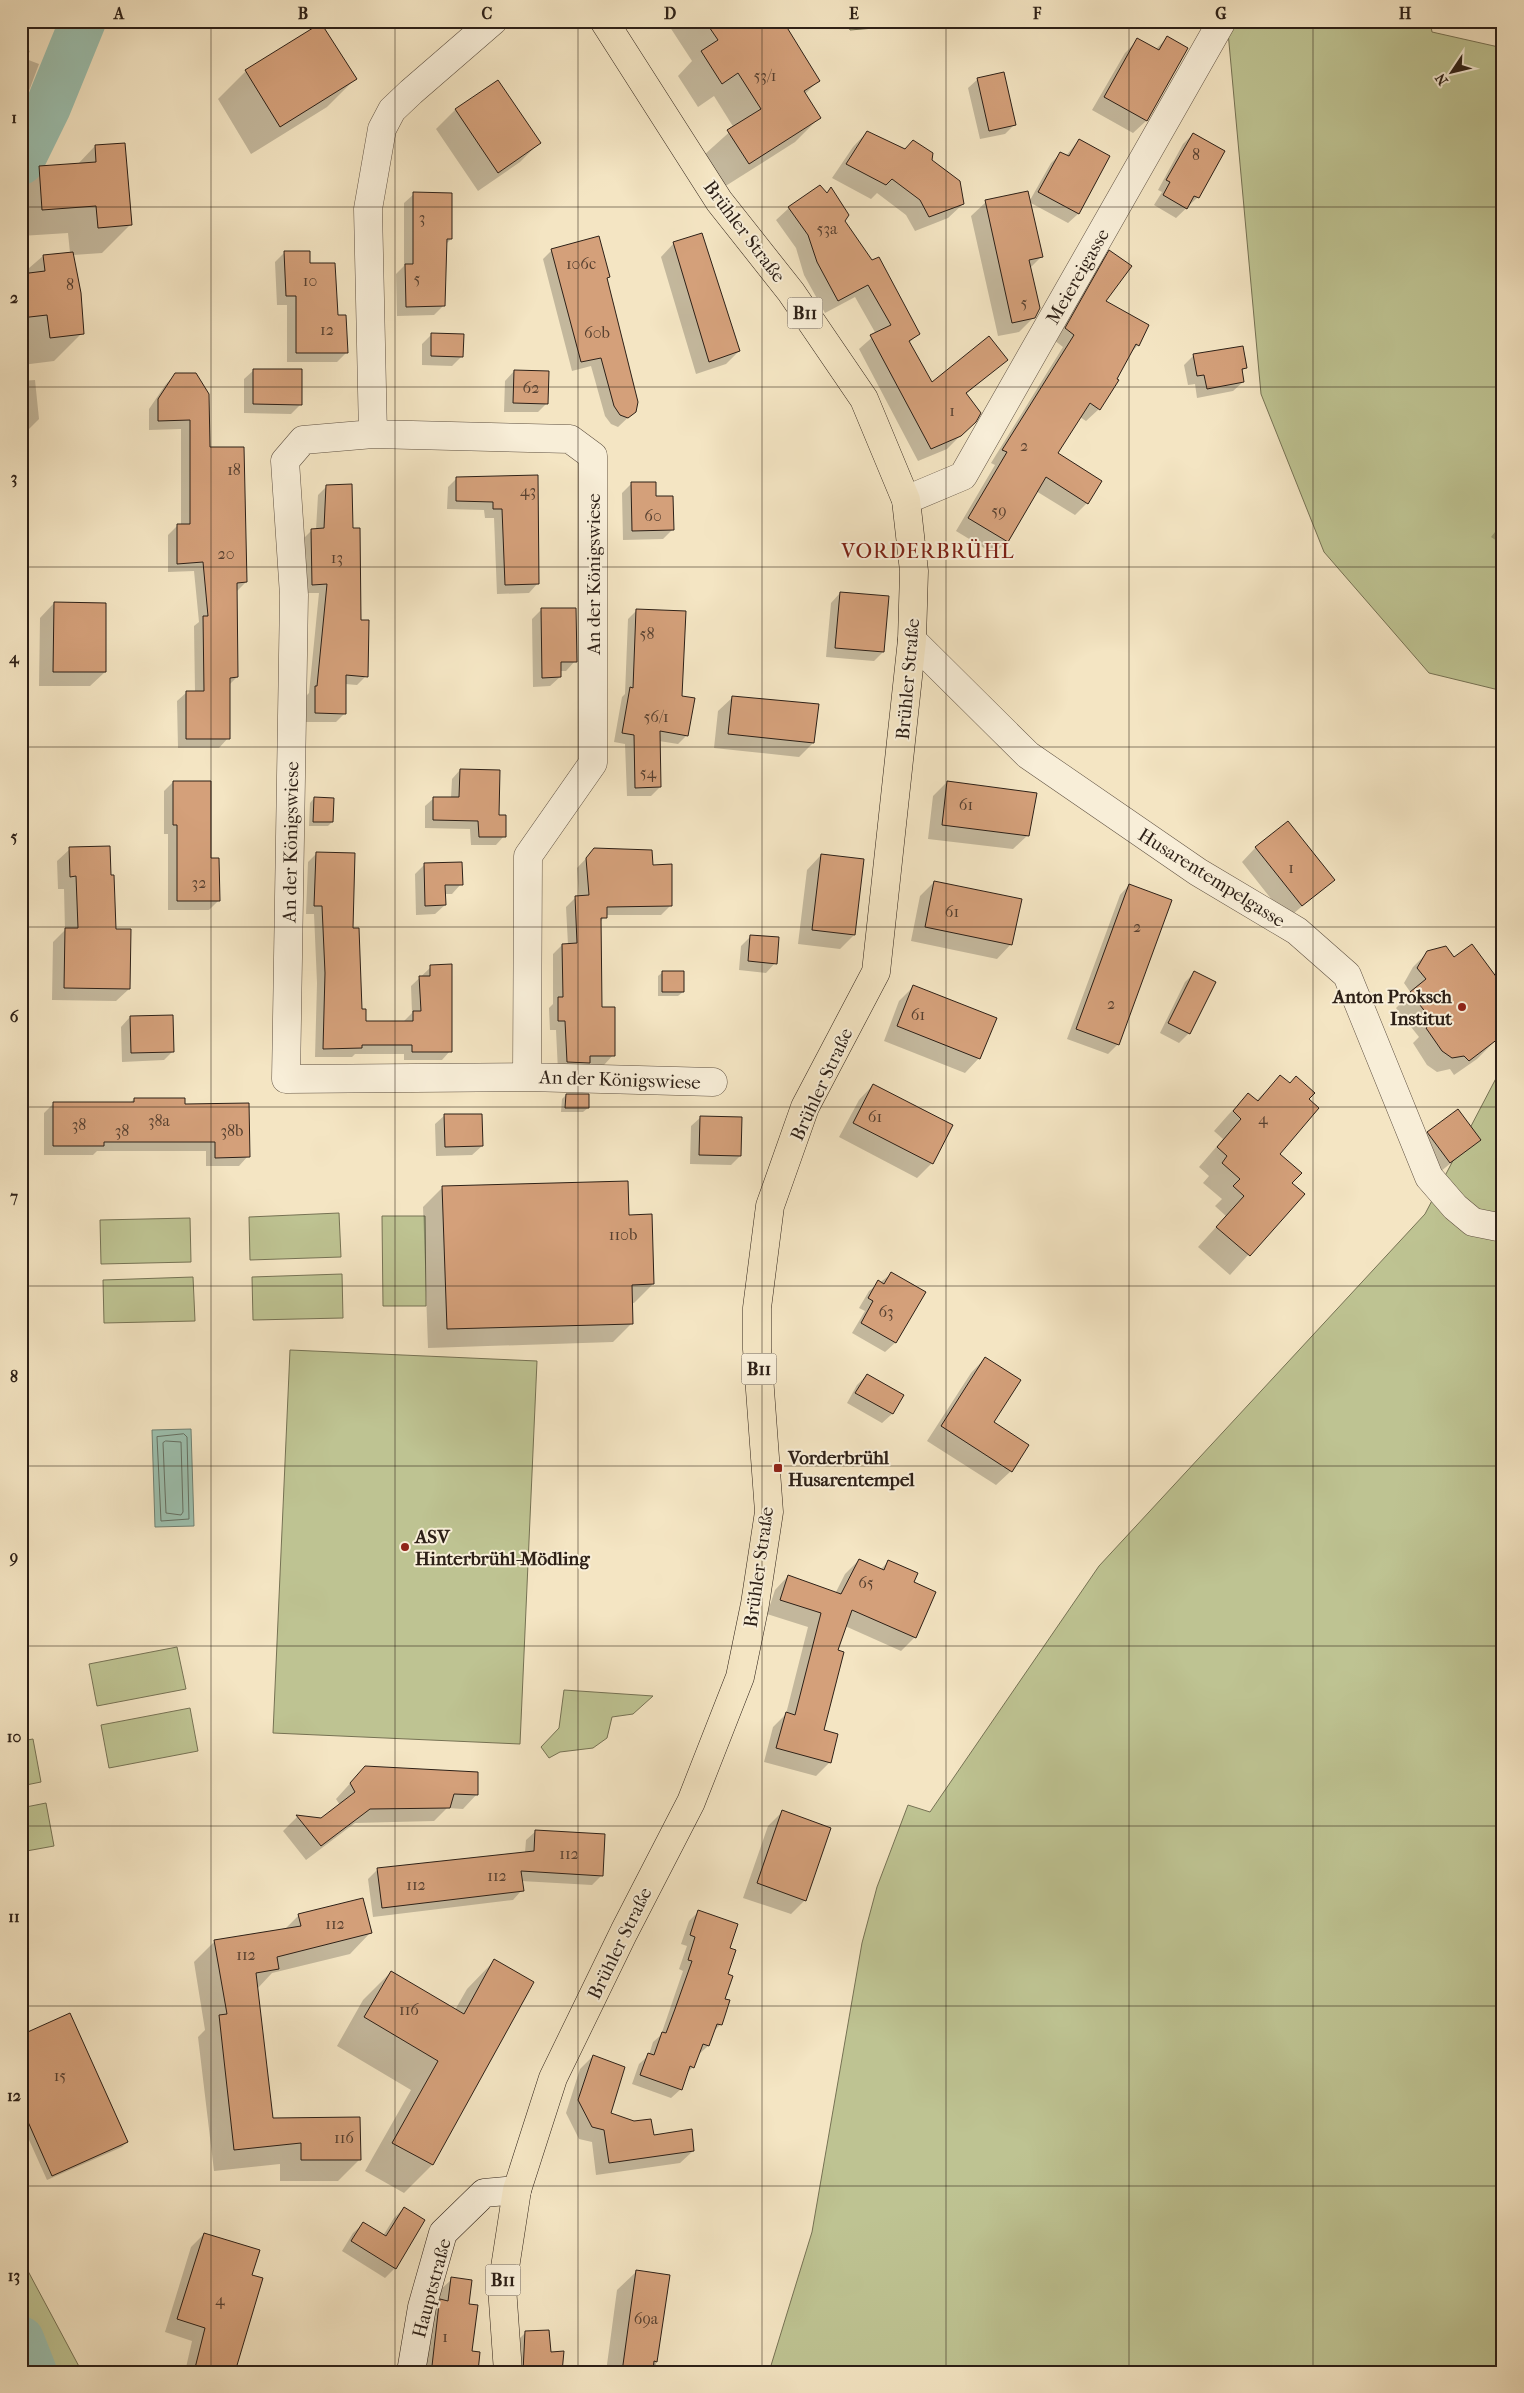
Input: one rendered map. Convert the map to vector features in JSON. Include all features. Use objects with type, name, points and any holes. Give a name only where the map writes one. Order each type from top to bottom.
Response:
[{"type":"main road","name":"Brühler Straße","points":[[517,2190],[553,2078],[624,1932],[691,1802],[740,1677],[755,1604],[769,1512],[757,1349],[757,1308],[770,1206],[805,1107],[876,972],[912,640],[914,570],[906,500],[864,400],[791,292],[719,201],[604,21]]},
{"type":"main road","name":"B11","points":[[508,2372],[502,2287],[517,2190]]},
{"type":"street","points":[[373,434],[368,208],[382,129],[392,110],[493,21]]},
{"type":"street","name":"Meiereigasse","points":[[906,500],[963,476],[1222,21]]},
{"type":"street","name":"An der Königswiese","points":[[527,1077],[528,856],[593,762],[593,456],[570,439],[373,434],[303,440],[285,461],[294,595],[286,1079],[527,1077],[713,1082]]},
{"type":"street","name":"Husarentempelgasse","points":[[912,640],[1028,755],[1198,872],[1297,931],[1347,975],[1429,1176],[1455,1207],[1472,1222],[1503,1228]]},
{"type":"street","name":"Hauptstraße","points":[[411,2372],[422,2307],[443,2233],[484,2193],[517,2190]]},
{"type":"shaded area","points":[[846,21],[960,21],[850,30]]},
{"type":"shaded area","points":[[1227,21],[1430,21],[1432,32],[1503,48],[1503,691],[1429,673],[1324,552],[1261,394]]},
{"type":"shaded area","points":[[1503,1065],[1503,2372],[769,2372],[812,2232],[862,1943],[877,1887],[908,1805],[930,1812],[1099,1566],[1425,1214]]},
{"type":"shaded area","points":[[339,1213],[341,1257],[250,1260],[249,1217]]},
{"type":"shaded area","points":[[382,1216],[425,1216],[426,1306],[383,1306]]},
{"type":"shaded area","points":[[190,1218],[191,1262],[101,1264],[100,1220]]},
{"type":"shaded area","points":[[342,1274],[343,1318],[253,1320],[252,1277]]},
{"type":"shaded area","points":[[193,1277],[195,1321],[104,1323],[103,1280]]},
{"type":"shaded area","name":"ASV Hinterbrühl-Mödling","points":[[290,1350],[537,1361],[520,1744],[273,1733]]},
{"type":"shaded area","points":[[177,1647],[186,1689],[97,1706],[89,1664]]},
{"type":"shaded area","points":[[564,1690],[653,1696],[633,1714],[612,1717],[607,1738],[593,1748],[560,1752],[549,1758],[541,1747],[559,1728]]},
{"type":"shaded area","points":[[190,1708],[198,1751],[109,1768],[101,1725]]},
{"type":"shaded area","points":[[33,1739],[41,1782],[21,1786],[21,1741]]},
{"type":"shaded area","points":[[46,1803],[54,1846],[21,1852],[21,1808]]},
{"type":"shaded area","points":[[21,2258],[82,2372],[21,2372]]},
{"type":"water","points":[[191,1429],[194,1526],[155,1527],[152,1430]]},
{"type":"building","points":[[705,21],[783,21],[820,81],[804,91],[821,118],[749,164],[727,130],[761,109],[738,73],[722,84],[701,51],[718,40]]},
{"type":"building","points":[[321,23],[357,79],[280,127],[245,70]]},
{"type":"building","points":[[1167,36],[1188,48],[1147,121],[1104,97],[1137,38],[1159,50]]},
{"type":"building","points":[[1004,72],[1016,125],[989,131],[977,78]]},
{"type":"building","points":[[498,80],[541,143],[498,173],[455,109]]},
{"type":"building","points":[[867,131],[905,149],[913,140],[933,153],[932,160],[960,181],[964,204],[929,217],[920,200],[892,179],[886,185],[846,164]]},
{"type":"building","points":[[1193,133],[1225,151],[1199,198],[1194,196],[1187,209],[1163,195],[1170,182],[1166,180]]},
{"type":"building","points":[[1079,139],[1110,156],[1079,214],[1038,192],[1060,152],[1069,156]]},
{"type":"building","points":[[125,143],[132,225],[98,228],[96,206],[42,210],[39,166],[96,162],[95,145]]},
{"type":"building","points":[[820,185],[827,193],[831,187],[849,215],[845,221],[872,260],[879,257],[920,334],[909,341],[932,382],[989,336],[1008,360],[966,393],[981,413],[976,422],[961,436],[931,449],[870,335],[891,325],[868,285],[838,301],[817,262],[808,235],[788,207]]},
{"type":"building","points":[[1028,191],[1043,257],[1029,260],[1040,308],[1035,318],[1012,323],[985,200]]},
{"type":"building","points":[[413,192],[452,193],[452,239],[447,239],[445,306],[406,307],[405,264],[413,264]]},
{"type":"building","points":[[702,233],[740,351],[709,362],[673,242]]},
{"type":"building","points":[[599,236],[610,277],[607,278],[638,402],[636,412],[628,418],[620,415],[614,406],[601,358],[581,362],[551,249]]},
{"type":"building","points":[[1109,250],[1132,266],[1106,301],[1149,325],[1139,346],[1136,344],[1117,379],[1119,380],[1100,410],[1090,403],[1058,453],[1102,481],[1088,504],[1046,477],[1008,542],[968,518],[1007,452],[1002,450],[1074,335],[1065,328]]},
{"type":"building","points":[[284,251],[310,251],[310,263],[335,263],[338,315],[346,315],[348,353],[296,353],[296,296],[286,296]]},
{"type":"building","points":[[73,252],[81,293],[84,334],[50,338],[47,315],[21,318],[21,274],[45,271],[43,255]]},
{"type":"building","points":[[431,333],[464,334],[463,357],[431,356]]},
{"type":"building","points":[[1243,346],[1247,368],[1242,369],[1244,382],[1207,389],[1204,375],[1197,376],[1193,354]]},
{"type":"building","points":[[253,369],[302,369],[302,405],[253,404]]},
{"type":"building","points":[[514,370],[549,371],[548,404],[513,403]]},
{"type":"building","points":[[175,373],[196,373],[209,394],[210,447],[244,447],[247,582],[237,583],[238,677],[230,678],[230,739],[186,739],[186,691],[204,691],[203,616],[208,616],[203,562],[177,564],[177,524],[190,524],[190,420],[158,421],[158,399]]},
{"type":"building","points":[[538,475],[539,584],[505,585],[502,509],[493,509],[493,502],[456,501],[456,477]]},
{"type":"building","points":[[631,482],[656,482],[656,496],[673,496],[674,530],[632,531]]},
{"type":"building","points":[[352,484],[353,528],[360,528],[361,620],[369,620],[368,677],[346,675],[346,714],[315,713],[315,686],[317,686],[327,584],[312,585],[311,529],[324,528],[326,485]]},
{"type":"building","points":[[840,592],[889,596],[884,652],[835,648]]},
{"type":"building","points":[[54,602],[106,603],[106,672],[53,672]]},
{"type":"building","points":[[541,608],[576,608],[577,662],[561,662],[561,677],[542,678]]},
{"type":"building","points":[[636,609],[686,611],[682,696],[695,698],[688,736],[660,731],[661,787],[635,788],[634,735],[622,733],[630,687],[633,688]]},
{"type":"building","points":[[732,696],[819,704],[814,743],[728,734]]},
{"type":"building","points":[[460,769],[500,770],[499,815],[506,815],[506,837],[479,837],[478,821],[433,820],[433,797],[459,797]]},
{"type":"building","points":[[173,781],[211,781],[211,858],[219,858],[220,901],[177,901],[177,825],[173,825]]},
{"type":"building","points":[[947,781],[1037,793],[1029,836],[942,825]]},
{"type":"building","points":[[314,797],[334,798],[333,822],[313,822]]},
{"type":"building","points":[[1288,821],[1335,880],[1302,906],[1255,847]]},
{"type":"building","points":[[110,846],[111,875],[114,875],[116,929],[131,929],[130,989],[64,988],[65,928],[78,928],[76,876],[70,877],[69,847]]},
{"type":"building","points":[[594,848],[652,850],[653,865],[672,864],[672,906],[607,907],[607,918],[601,918],[602,1007],[615,1007],[615,1056],[590,1056],[590,1063],[567,1062],[565,1021],[558,1021],[558,997],[563,997],[562,944],[577,943],[575,896],[589,895],[586,858]]},
{"type":"building","points":[[316,852],[355,853],[353,928],[359,928],[362,1009],[366,1009],[366,1021],[413,1021],[413,1011],[421,1011],[419,976],[430,976],[430,965],[452,964],[452,1052],[412,1052],[412,1045],[362,1045],[362,1048],[323,1049],[325,973],[322,906],[314,906]]},
{"type":"building","points":[[821,854],[864,859],[855,935],[812,930]]},
{"type":"building","points":[[462,862],[463,885],[445,885],[446,905],[425,906],[424,863]]},
{"type":"building","points":[[934,881],[1022,899],[1012,945],[925,927]]},
{"type":"building","points":[[1129,884],[1172,900],[1119,1045],[1076,1029]]},
{"type":"building","points":[[750,935],[779,937],[777,964],[748,961]]},
{"type":"building","name":"Anton Proksch Institut","points":[[1472,944],[1503,986],[1503,1035],[1469,1061],[1464,1056],[1452,1058],[1442,1051],[1426,1028],[1433,1022],[1410,992],[1426,979],[1417,968],[1427,951],[1446,946],[1454,957]]},
{"type":"building","points":[[662,971],[684,971],[684,992],[662,992]]},
{"type":"building","points":[[1194,971],[1216,982],[1190,1034],[1168,1023]]},
{"type":"building","points":[[913,985],[997,1018],[980,1059],[897,1026]]},
{"type":"building","points":[[173,1015],[174,1052],[131,1053],[130,1016]]},
{"type":"building","points":[[1280,1075],[1290,1083],[1296,1076],[1315,1093],[1309,1099],[1319,1108],[1280,1154],[1302,1173],[1292,1183],[1305,1194],[1250,1256],[1216,1227],[1244,1196],[1233,1186],[1240,1179],[1222,1163],[1227,1156],[1217,1147],[1241,1119],[1233,1111],[1248,1093],[1258,1101]]},
{"type":"building","points":[[873,1084],[953,1125],[933,1164],[853,1123]]},
{"type":"building","points":[[566,1094],[589,1094],[589,1108],[565,1108]]},
{"type":"building","points":[[134,1098],[185,1098],[185,1104],[249,1103],[250,1157],[215,1158],[215,1142],[104,1142],[104,1146],[53,1146],[53,1102],[134,1102]]},
{"type":"building","points":[[1458,1109],[1481,1140],[1450,1163],[1427,1132]]},
{"type":"building","points":[[444,1114],[482,1114],[483,1146],[445,1147]]},
{"type":"building","points":[[700,1116],[742,1117],[741,1156],[699,1155]]},
{"type":"building","points":[[628,1181],[629,1215],[652,1214],[654,1284],[632,1285],[633,1324],[447,1329],[442,1186]]},
{"type":"building","points":[[891,1272],[926,1292],[896,1343],[861,1323],[873,1301],[868,1298],[878,1280],[884,1284]]},
{"type":"building","points":[[985,1357],[1021,1380],[994,1422],[1029,1445],[1012,1472],[941,1426]]},
{"type":"building","points":[[867,1374],[904,1395],[893,1414],[855,1393]]},
{"type":"building","points":[[859,1559],[884,1570],[888,1560],[918,1573],[914,1582],[936,1592],[916,1638],[852,1610],[838,1650],[844,1652],[824,1730],[838,1734],[831,1763],[776,1748],[786,1712],[795,1715],[821,1613],[780,1600],[788,1575],[841,1594]]},
{"type":"building","points":[[365,1766],[478,1772],[478,1795],[454,1794],[450,1808],[370,1809],[321,1846],[296,1815],[321,1818],[355,1792],[350,1783]]},
{"type":"building","points":[[782,1810],[831,1828],[806,1901],[757,1883]]},
{"type":"building","points":[[535,1830],[605,1834],[603,1876],[521,1871],[524,1891],[382,1908],[377,1868],[534,1851]]},
{"type":"building","points":[[363,1898],[372,1933],[277,1957],[279,1969],[256,1973],[273,2118],[360,2117],[361,2160],[301,2160],[301,2143],[234,2150],[219,2015],[227,2014],[214,1940],[301,1926],[298,1914]]},
{"type":"building","points":[[698,1910],[738,1924],[730,1948],[736,1950],[728,1974],[733,1976],[725,1999],[730,2000],[722,2025],[717,2024],[709,2046],[703,2044],[694,2068],[690,2066],[682,2090],[640,2075],[648,2053],[654,2055],[662,2032],[666,2033],[692,1961],[688,1960],[695,1937],[690,1935]]},
{"type":"building","points":[[494,1959],[534,1982],[433,2165],[392,2143],[438,2061],[364,2017],[391,1971],[464,2014]]},
{"type":"building","points":[[70,2013],[128,2142],[52,2176],[21,2106],[21,2035]]},
{"type":"building","points":[[593,2055],[625,2067],[611,2113],[634,2121],[651,2119],[654,2135],[692,2129],[694,2151],[609,2163],[604,2130],[592,2127],[578,2100]]},
{"type":"building","points":[[404,2207],[425,2220],[396,2269],[351,2241],[363,2222],[386,2236]]},
{"type":"building","points":[[204,2233],[260,2250],[252,2275],[263,2278],[235,2372],[194,2372],[205,2328],[177,2319]]},
{"type":"building","points":[[636,2270],[670,2275],[657,2362],[654,2361],[653,2372],[622,2372]]},
{"type":"building","points":[[451,2277],[472,2280],[469,2304],[478,2305],[472,2351],[480,2352],[478,2372],[432,2366],[440,2299],[448,2301]]},
{"type":"building","points":[[549,2330],[551,2352],[564,2351],[562,2372],[523,2372],[525,2331]]},
{"type":"waterway","points":[[21,162],[48,107],[83,21]]},
{"type":"waterway","points":[[21,2339],[34,2372]]},
{"type":"place","name":"Anton Proksch Institut","points":[[1462,1007]]},
{"type":"place","name":"Vorderbrühl Husarentempel","points":[[778,1468]]},
{"type":"place","name":"ASV Hinterbrühl-Mödling","points":[[405,1547]]},
{"type":"district","name":"VORDERBRÜHL","points":[[928,551]]}]
